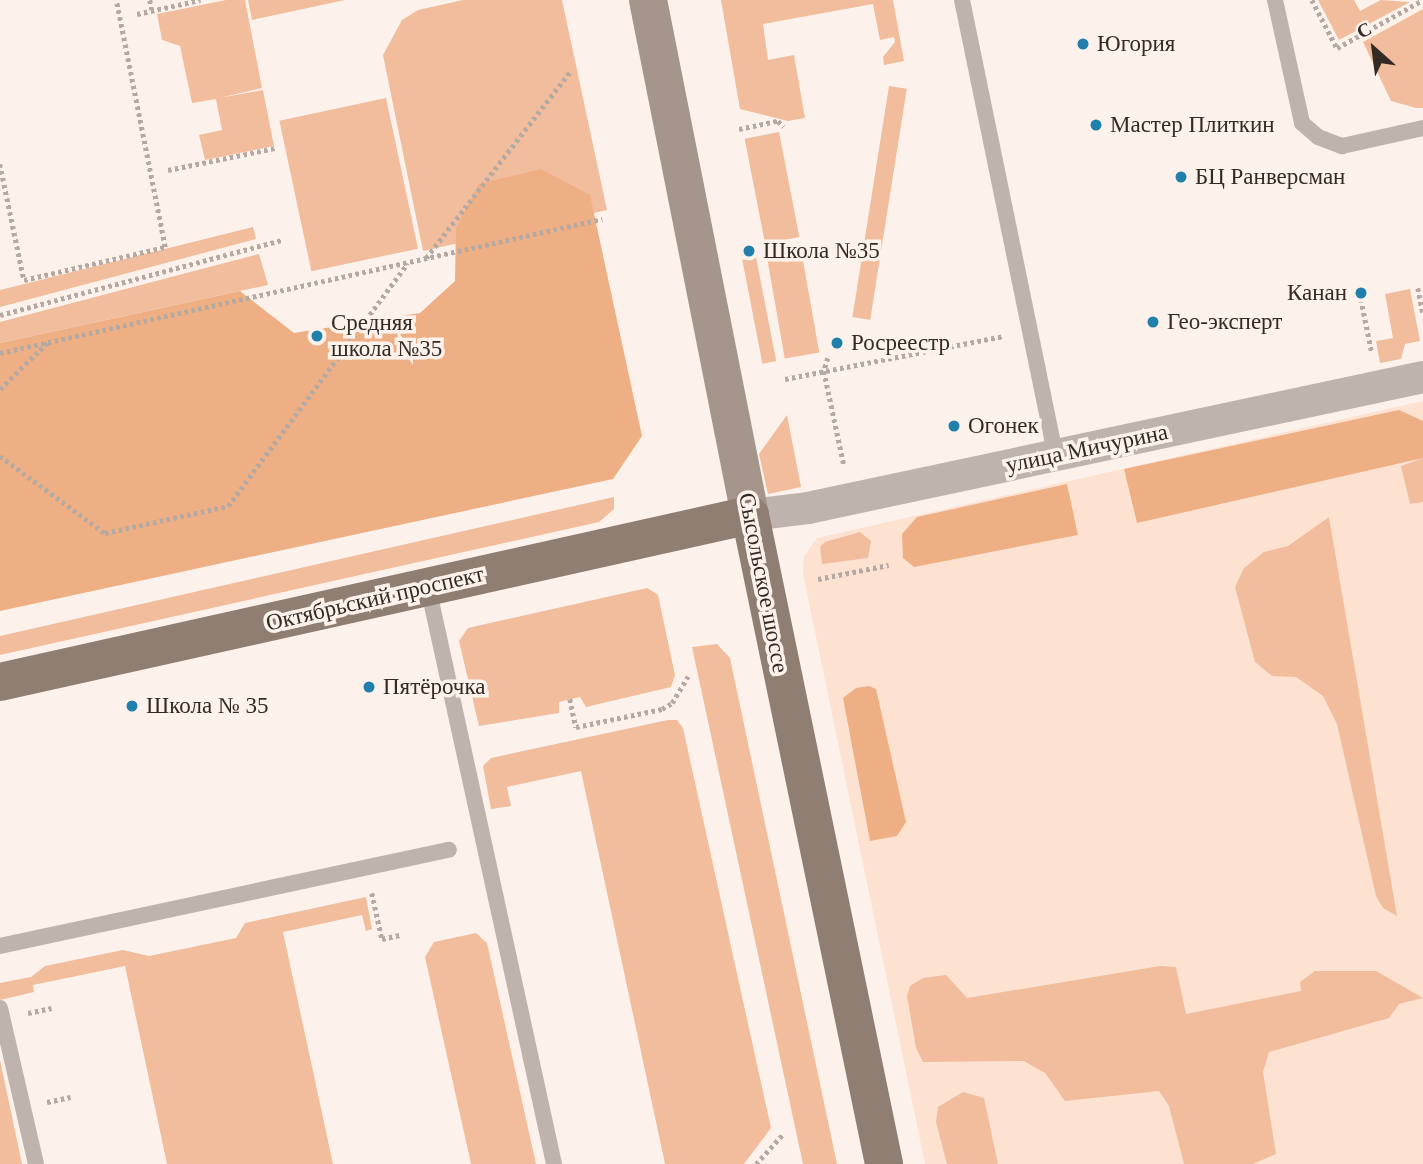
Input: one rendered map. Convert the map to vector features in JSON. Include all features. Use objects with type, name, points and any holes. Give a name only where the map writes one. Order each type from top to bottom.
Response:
[{"type":"main road","name":"Сысольское шоссе","points":[[648,0],[750,515],[884,1164]]},
{"type":"main road","name":"Октябрьский проспект","points":[[0,682],[750,515]]},
{"type":"street","name":"улица Мичурина","points":[[750,515],[808,508],[1423,377]]},
{"type":"lane","points":[[962,0],[1056,456]]},
{"type":"lane","points":[[1275,0],[1302,123],[1318,137],[1342,145],[1423,128]]},
{"type":"lane","points":[[428,587],[554,1164]]},
{"type":"lane","points":[[0,946],[449,850]]},
{"type":"lane","points":[[0,1008],[36,1164]]},
{"type":"path","points":[[0,164],[24,280],[165,247],[116,0]]},
{"type":"path","points":[[150,0],[152,10]]},
{"type":"path","points":[[137,13],[200,0]]},
{"type":"path","points":[[1312,0],[1337,48],[1423,0]]},
{"type":"path","points":[[425,259],[570,72]]},
{"type":"path","points":[[739,129],[778,121],[784,127]]},
{"type":"path","points":[[168,170],[275,148]]},
{"type":"path","points":[[0,354],[602,219]]},
{"type":"path","points":[[0,315],[281,240]]},
{"type":"path","points":[[0,456],[105,533],[228,506],[408,262]]},
{"type":"path","points":[[1418,288],[1423,314]]},
{"type":"path","points":[[1361,299],[1374,359]]},
{"type":"path","points":[[785,379],[1030,331]]},
{"type":"path","points":[[0,389],[47,343]]},
{"type":"path","points":[[828,358],[824,371],[845,471]]},
{"type":"path","points":[[818,579],[889,565]]},
{"type":"path","points":[[570,699],[576,727],[662,709],[672,703],[688,676]]},
{"type":"path","points":[[367,868],[382,939],[400,935]]},
{"type":"path","points":[[756,1164],[783,1134]]},
{"type":"shaded area","points":[[226,0],[245,0],[262,88],[219,98],[263,90],[274,146],[205,160],[199,135],[222,130],[216,99],[192,103],[180,46],[162,40],[157,14]]},
{"type":"shaded area","points":[[248,0],[345,0],[252,20]]},
{"type":"shaded area","points":[[463,0],[562,0],[607,210],[423,251],[383,55],[402,20],[418,10]]},
{"type":"shaded area","points":[[721,0],[893,0],[904,61],[884,65],[883,57],[895,42],[894,37],[880,40],[873,4],[763,24],[768,60],[794,55],[805,118],[788,121],[740,109]]},
{"type":"shaded area","points":[[1318,0],[1354,0],[1360,11],[1381,0],[1410,2],[1339,40]]},
{"type":"shaded area","points":[[1423,9],[1423,108],[1416,108],[1391,101],[1363,42]]},
{"type":"shaded area","points":[[889,86],[907,89],[870,320],[852,317]]},
{"type":"shaded area","points":[[386,98],[418,249],[311,271],[279,121]]},
{"type":"shaded area","points":[[779,132],[799,237],[765,244],[745,139]]},
{"type":"shaded area","name":"Средняя школа №35","points":[[541,169],[590,195],[642,436],[613,479],[0,611],[0,343],[240,291],[294,333],[420,313],[455,281],[456,228],[479,184]]},
{"type":"shaded area","points":[[253,227],[256,239],[0,307],[0,290]]},
{"type":"shaded area","points":[[801,249],[819,352],[785,358],[767,255]]},
{"type":"shaded area","points":[[259,254],[268,285],[0,343],[0,322]]},
{"type":"shaded area","points":[[756,257],[776,361],[762,364],[742,260]]},
{"type":"shaded area","points":[[1410,289],[1420,341],[1405,344],[1401,359],[1380,363],[1376,341],[1393,338],[1385,294]]},
{"type":"shaded area","points":[[1423,401],[1423,1164],[925,1164],[803,574],[804,556],[817,538]]},
{"type":"shaded area","points":[[1399,410],[1423,421],[1423,458],[1137,523],[1124,469]]},
{"type":"shaded area","points":[[787,415],[801,487],[768,494],[759,454]]},
{"type":"shaded area","points":[[1423,458],[1423,502],[1410,504],[1401,466]]},
{"type":"shaded area","points":[[1067,484],[1078,535],[914,567],[903,558],[902,534],[917,517]]},
{"type":"shaded area","points":[[614,497],[614,509],[599,522],[0,655],[0,636]]},
{"type":"shaded area","points":[[1329,517],[1397,916],[1383,908],[1376,896],[1337,724],[1323,696],[1296,677],[1272,676],[1255,662],[1235,587],[1244,568],[1264,552],[1288,546]]},
{"type":"shaded area","points":[[860,532],[871,541],[868,558],[822,564],[820,547],[825,542]]},
{"type":"shaded area","points":[[647,588],[658,595],[675,675],[671,687],[586,707],[580,697],[559,702],[559,713],[479,726],[459,641],[468,628]]},
{"type":"shaded area","points":[[717,644],[730,658],[837,1164],[803,1164],[692,647]]},
{"type":"shaded area","points":[[869,686],[876,689],[906,822],[897,836],[870,841],[843,698],[856,688]]},
{"type":"shaded area","points":[[677,720],[683,728],[771,1128],[744,1164],[665,1164],[581,771],[507,787],[511,806],[491,809],[483,766],[491,758]]},
{"type":"shaded area","points":[[366,897],[372,929],[366,931],[362,915],[283,932],[333,1164],[167,1164],[125,966],[33,985],[34,992],[0,1000],[0,983],[31,977],[45,966],[123,950],[149,956],[236,938],[245,923]]},
{"type":"shaded area","points":[[476,933],[487,943],[536,1164],[471,1164],[425,957],[434,942]]},
{"type":"shaded area","points":[[1160,966],[1176,967],[1186,1014],[1301,991],[1300,982],[1315,971],[1376,971],[1423,998],[1399,1004],[1389,1018],[1269,1052],[1263,1072],[1276,1154],[1253,1164],[1184,1164],[1169,1106],[1159,1091],[1065,1101],[1045,1073],[1024,1061],[923,1062],[916,1048],[907,996],[910,986],[923,978],[946,975],[967,998]]},
{"type":"shaded area","points":[[0,1060],[22,1164],[0,1164]]},
{"type":"shaded area","points":[[963,1092],[984,1098],[998,1164],[947,1164],[936,1122],[938,1107]]},
{"type":"place","name":"Югория","points":[[1083,44]]},
{"type":"place","name":"Мастер Плиткин","points":[[1096,125]]},
{"type":"place","name":"БЦ Ранверсман","points":[[1181,177]]},
{"type":"place","name":"Школа №35","points":[[749,251]]},
{"type":"place","name":"Канан","points":[[1361,293]]},
{"type":"place","name":"Гео-эксперт","points":[[1153,322]]},
{"type":"place","name":"Средняя школа №35","points":[[317,336]]},
{"type":"place","name":"Росреестр","points":[[837,343]]},
{"type":"place","name":"Огонек","points":[[954,426]]},
{"type":"place","name":"Пятёрочка","points":[[369,687]]},
{"type":"place","name":"Школа № 35","points":[[132,706]]}]
